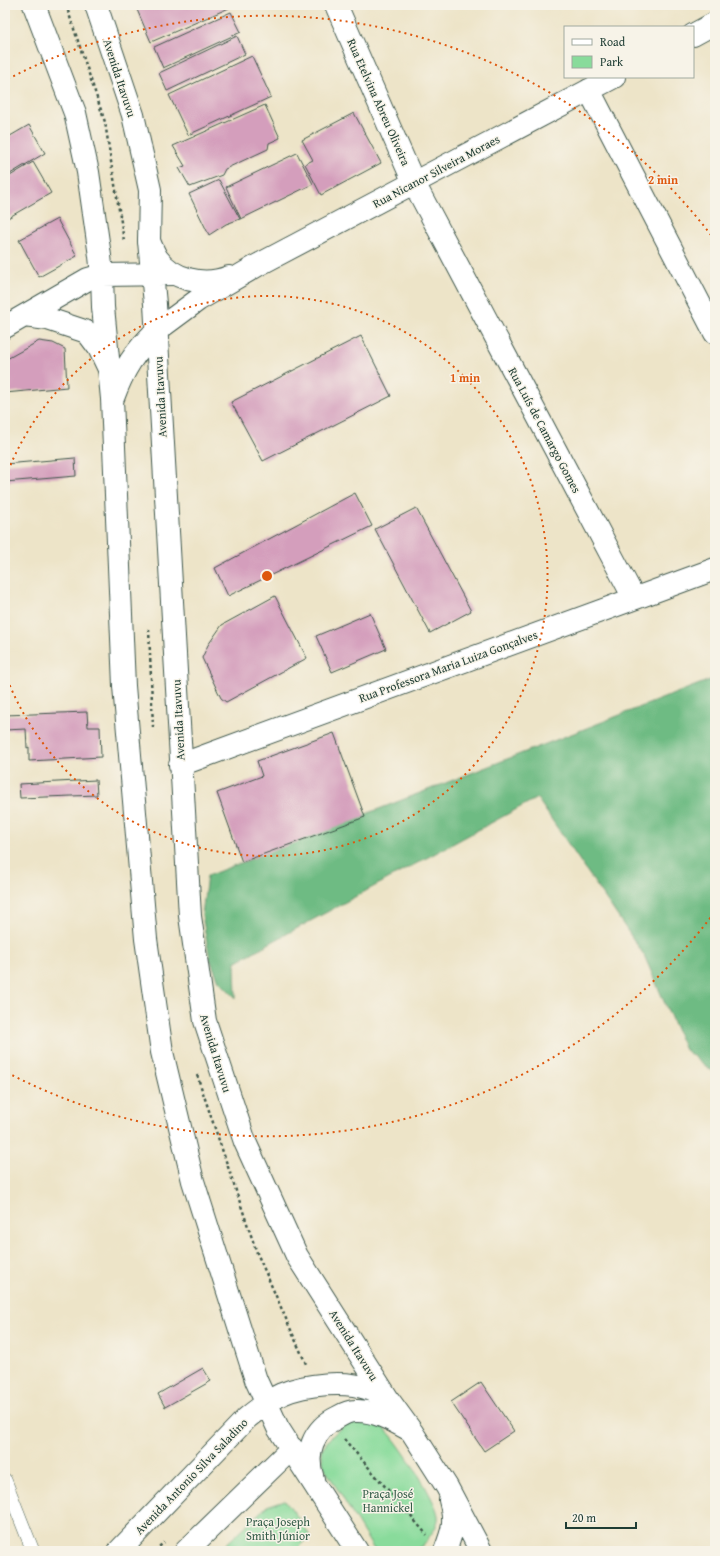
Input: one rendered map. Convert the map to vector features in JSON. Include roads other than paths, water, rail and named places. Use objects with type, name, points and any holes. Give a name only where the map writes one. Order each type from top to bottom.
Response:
[{"type":"main road","points":[[34,5],[75,113],[88,172],[102,275],[103,307],[112,399],[125,694],[146,939],[162,1052],[193,1181],[256,1380],[278,1428],[357,1551]]},
{"type":"main road","name":"Avenida Itavuvu","points":[[96,5],[133,114],[150,190],[149,241],[156,331],[180,765],[190,916],[205,1021],[245,1142],[297,1256],[388,1399],[412,1432],[447,1487],[481,1551]]},
{"type":"main road","name":"Rua Etelvina Abreu Oliveira","points":[[342,7],[414,183],[456,262]]},
{"type":"main road","points":[[694,34],[715,23]]},
{"type":"main road","name":"Rua Nicanor Silveira Moraes","points":[[112,399],[120,378],[137,351],[156,331],[198,300],[258,265],[612,78]]},
{"type":"main road","points":[[589,90],[715,333]]},
{"type":"main road","name":"Rua Nicanor Silveira Moraes","points":[[149,241],[157,258],[174,274],[197,282],[220,280],[258,265]]},
{"type":"main road","name":"Rua Luís de Camargo Gomes","points":[[456,262],[634,598]]},
{"type":"main road","points":[[5,327],[88,279],[102,275],[174,274]]},
{"type":"main road","points":[[24,316],[48,319],[86,332],[99,348],[110,369]]},
{"type":"main road","name":"Rua Professora Maria Luiza Gonçalves","points":[[180,765],[715,569]]},
{"type":"main road","name":"Avenida Itavuvu","points":[[266,1404],[282,1394],[300,1388],[347,1384],[370,1389],[388,1399]]},
{"type":"main road","name":"Avenida Antonio Silva Saladino","points":[[119,1551],[247,1418],[266,1404]]},
{"type":"main road","points":[[316,1487],[310,1472],[309,1460],[312,1444],[318,1432],[329,1421],[355,1411],[369,1412],[392,1420],[412,1432]]},
{"type":"main road","points":[[186,1551],[292,1448]]},
{"type":"main road","points":[[444,1551],[454,1526],[453,1513],[447,1487]]},
{"type":"lane","points":[[5,1480],[33,1551]]},
{"type":"park label","name":"Praça José Hannickel","points":[[388,1500]]},
{"type":"park label","name":"Praça Joseph Smith Júnior","points":[[278,1528]]}]
